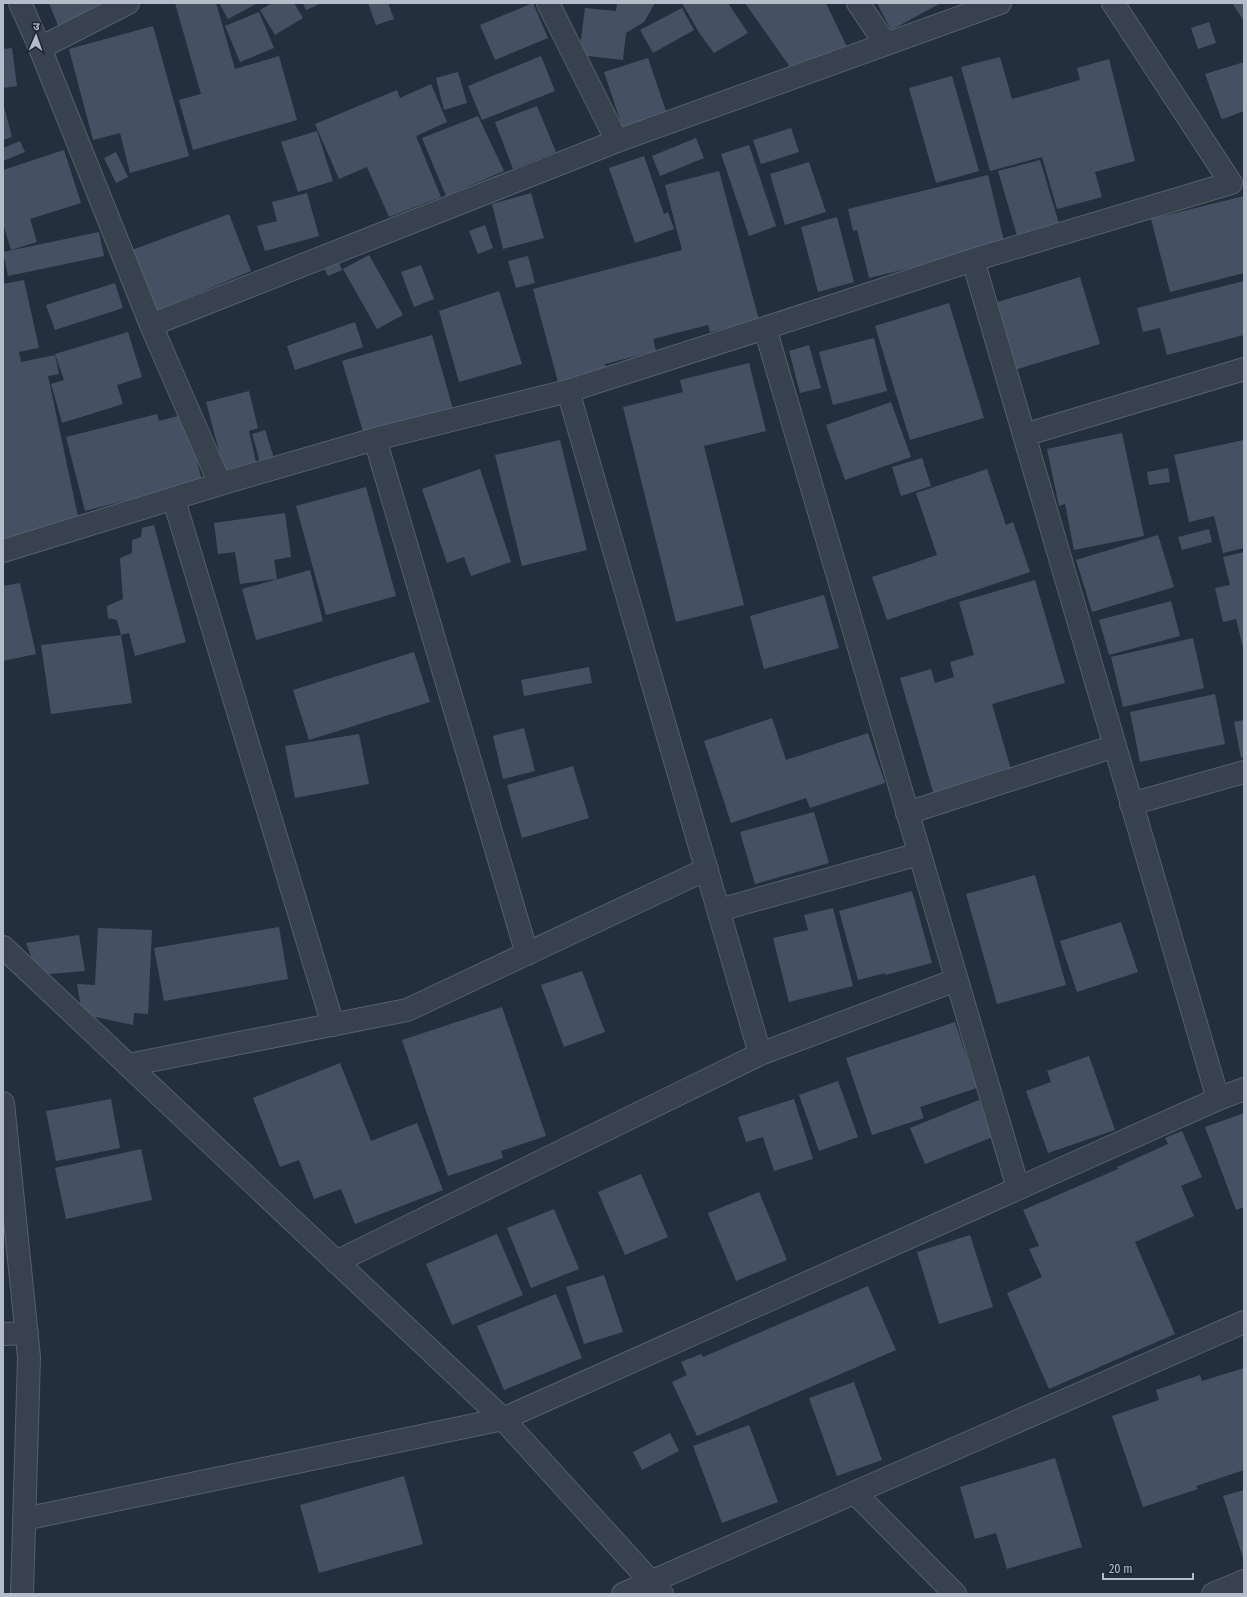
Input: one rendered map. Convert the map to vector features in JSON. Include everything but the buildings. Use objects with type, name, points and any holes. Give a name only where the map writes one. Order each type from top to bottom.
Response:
[{"type":"street","points":[[20,3],[40,48],[150,325],[220,484]]},
{"type":"street","points":[[40,48],[128,3]]},
{"type":"street","points":[[548,3],[617,141]]},
{"type":"street","points":[[858,3],[885,44]]},
{"type":"street","points":[[150,325],[617,141],[1000,3]]},
{"type":"street","points":[[3,551],[174,500],[220,484],[376,439],[568,391],[973,260],[1237,181],[1113,3]]},
{"type":"street","points":[[973,260],[1218,1099]]},
{"type":"street","points":[[765,328],[1018,1188]]},
{"type":"street","points":[[1244,355],[1242,356],[1244,364]]},
{"type":"street","points":[[1024,435],[1244,369]]},
{"type":"street","points":[[568,391],[760,1054]]},
{"type":"street","points":[[376,439],[527,954]]},
{"type":"street","points":[[174,500],[333,1025]]},
{"type":"street","points":[[907,813],[1115,746]]},
{"type":"street","points":[[1131,804],[1244,772]]},
{"type":"street","points":[[719,910],[919,854]]},
{"type":"street","points":[[128,1065],[408,1010],[707,869]]},
{"type":"street","points":[[3,947],[502,1419],[657,1588]]},
{"type":"street","points":[[336,1262],[760,1054],[956,980]]},
{"type":"street","points":[[24,1519],[502,1419],[1218,1099],[1244,1089]]},
{"type":"street","points":[[3,1104],[29,1357],[22,1594]]},
{"type":"street","points":[[623,1594],[657,1588],[855,1492],[1244,1322]]},
{"type":"street","points":[[3,1334],[27,1334]]},
{"type":"street","points":[[855,1492],[955,1594]]},
{"type":"street","points":[[1213,1594],[1244,1581]]}]
